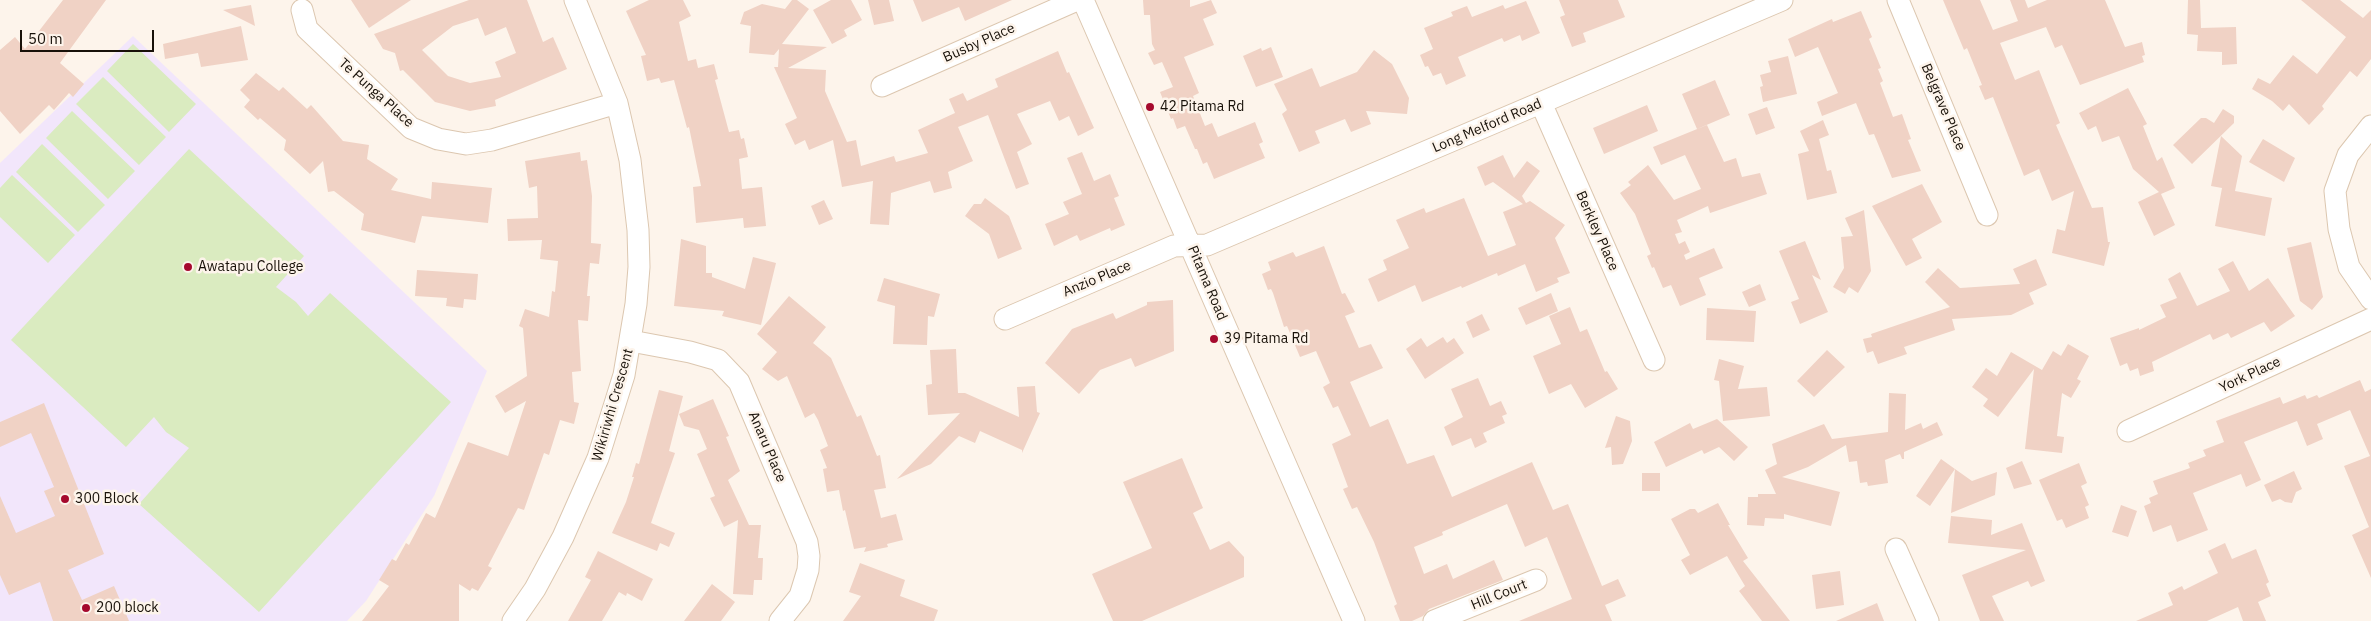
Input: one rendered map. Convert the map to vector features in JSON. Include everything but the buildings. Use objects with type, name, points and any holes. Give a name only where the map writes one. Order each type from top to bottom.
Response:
[{"type":"street","name":"Wikiriwhi Crescent","points":[[513,621],[535,589],[587,486],[608,430],[624,375],[631,341],[639,267],[638,230],[630,160],[617,103],[575,0]]},
{"type":"street","name":"Busby Place","points":[[882,86],[1077,0]]},
{"type":"street","name":"Pitama Road","points":[[1083,0],[1354,621]]},
{"type":"street","name":"Long Melford Road","points":[[1191,246],[1207,245],[1782,0]]},
{"type":"street","name":"Belgrave Place","points":[[1898,0],[1988,215]]},
{"type":"street","name":"Te Punga Place","points":[[302,10],[307,29],[411,128],[438,138],[466,144],[492,140],[617,103]]},
{"type":"street","name":"Berkley Place","points":[[1541,103],[1654,360]]},
{"type":"street","points":[[2371,126],[2348,155],[2335,191],[2339,229],[2349,267],[2371,299]]},
{"type":"street","name":"Anzio Place","points":[[1005,319],[1174,246],[1191,246]]},
{"type":"street","name":"York Place","points":[[2128,431],[2371,319]]},
{"type":"street","name":"Anaru Place","points":[[631,341],[690,352],[718,360],[739,382],[807,542],[808,570],[800,596],[780,621]]},
{"type":"street","points":[[1896,549],[1928,621]]},
{"type":"street","name":"Hill Court","points":[[1434,621],[1536,580]]},
{"type":"shaded area","name":"Awatapu College","points":[[133,36],[487,371],[434,496],[366,601],[347,621],[0,621],[0,163]]},
{"type":"green space","points":[[133,44],[196,104],[169,132],[107,71]]},
{"type":"green space","points":[[103,77],[166,137],[139,165],[76,104]]},
{"type":"green space","points":[[72,111],[135,171],[108,199],[46,138]]},
{"type":"green space","points":[[42,144],[105,205],[78,232],[16,172]]},
{"type":"green space","points":[[189,149],[304,256],[276,287],[296,302],[308,316],[330,293],[451,402],[259,612],[139,504],[189,448],[166,432],[154,417],[126,447],[11,340]]},
{"type":"green space","points":[[12,175],[75,235],[48,263],[0,217],[0,188]]},
{"type":"place","name":"42 Pitama Rd","points":[[1150,107]]},
{"type":"place","name":"Awatapu College","points":[[188,267]]},
{"type":"place","name":"39 Pitama Rd","points":[[1214,339]]},
{"type":"place","name":"300 Block","points":[[65,499]]},
{"type":"place","name":"200 block","points":[[86,608]]}]
